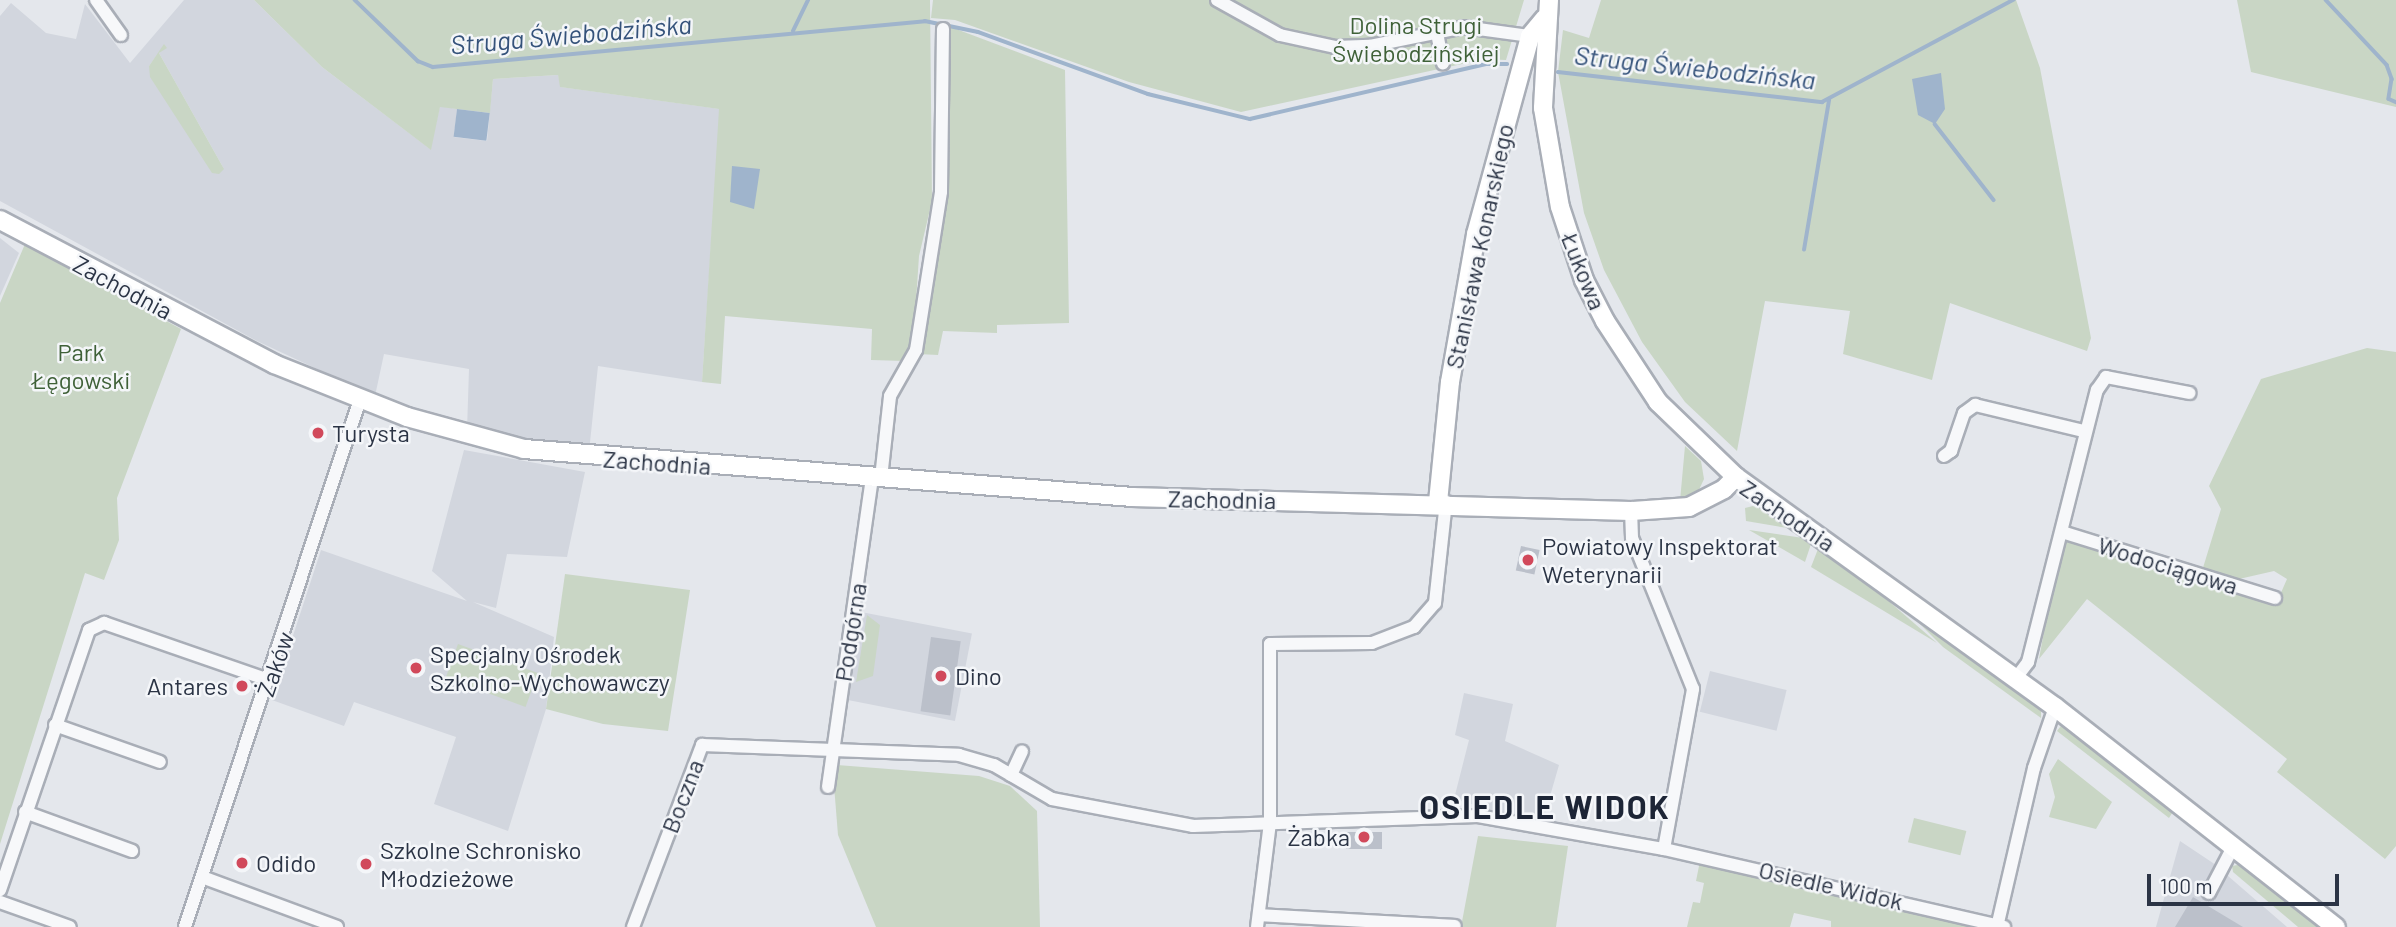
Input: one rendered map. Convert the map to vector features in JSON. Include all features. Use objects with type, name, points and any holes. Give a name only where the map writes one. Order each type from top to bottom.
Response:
[{"type":"street","points":[[96,0],[121,35]]},
{"type":"street","points":[[1217,0],[1280,35],[1320,45],[1370,46],[1479,27],[1530,36]]},
{"type":"street","name":"Stanisława Konarskiego","points":[[1442,502],[1450,382],[1476,234],[1530,36],[1547,9]]},
{"type":"street","name":"Łukowa","points":[[1547,9],[1542,77],[1547,137],[1560,207],[1584,280],[1658,402],[1736,477]]},
{"type":"street","name":"Podgórna","points":[[828,787],[830,752],[887,410],[897,383],[916,350],[942,192],[943,29]]},
{"type":"street","points":[[1437,33],[1443,63]]},
{"type":"street","name":"Zachodnia","points":[[0,220],[226,341],[360,399],[463,436],[524,449],[1178,499],[1442,502],[1631,511],[1689,507],[1724,489],[1736,477],[2055,706],[2336,927]]},
{"type":"street","points":[[2016,678],[2028,662],[2062,533],[2087,409],[2106,377],[2189,393]]},
{"type":"street","name":"Żaków","points":[[185,927],[360,399]]},
{"type":"street","points":[[1944,456],[1951,451],[1964,412],[1975,405],[2083,431]]},
{"type":"street","points":[[1442,502],[1435,603],[1425,619],[1404,633],[1372,643],[1270,644],[1270,823],[1258,921],[1455,926]]},
{"type":"street","points":[[1631,511],[1632,538],[1693,689],[1664,849]]},
{"type":"street","name":"Wodociągowa","points":[[2062,533],[2275,598]]},
{"type":"street","points":[[0,890],[85,635],[104,623],[269,680]]},
{"type":"street","name":"Osiedle Widok","points":[[830,752],[959,755],[1011,775],[1078,806],[1193,826],[1478,816],[1664,849],[2000,926],[2034,768],[2055,706]]},
{"type":"street","points":[[55,725],[160,762]]},
{"type":"street","name":"Boczna","points":[[633,927],[702,745],[830,752]]},
{"type":"street","points":[[1011,775],[1022,751]]},
{"type":"street","points":[[25,812],[132,851]]},
{"type":"street","points":[[2209,893],[2233,847]]},
{"type":"street","points":[[202,877],[337,927]]},
{"type":"street","points":[[0,902],[70,927]]},
{"type":"shaded area","points":[[184,0],[254,0],[322,67],[430,149],[440,106],[457,109],[454,137],[487,141],[493,79],[558,75],[561,87],[720,109],[702,382],[598,366],[589,452],[467,430],[469,369],[384,354],[375,396],[257,341],[0,201],[0,16],[11,3],[46,33],[76,39],[85,4],[130,63]],"holes":[[[165,44],[159,53],[224,169],[149,66]]]},
{"type":"shaded area","points":[[0,238],[19,253],[0,296]]},
{"type":"shaded area","name":"Specjalny Ośrodek Szkolno-Wychowawczy","points":[[464,450],[585,472],[567,557],[507,554],[496,608],[473,602],[554,637],[546,709],[508,831],[434,804],[456,737],[354,702],[344,726],[272,700],[321,550],[467,601],[432,571]]},
{"type":"shaded area","points":[[861,612],[972,634],[955,721],[844,699]]},
{"type":"shaded area","points":[[1710,671],[1787,690],[1776,731],[1700,712]]},
{"type":"shaded area","points":[[1464,693],[1513,704],[1505,741],[1559,765],[1542,824],[1454,799],[1469,740],[1455,735]]},
{"type":"shaded area","points":[[2180,841],[2213,863],[2287,927],[2156,927]]},
{"type":"green space","points":[[254,0],[930,0],[932,201],[919,256],[913,347],[905,361],[871,360],[872,329],[725,316],[721,384],[702,382],[719,109],[560,87],[558,75],[493,79],[490,113],[440,107],[431,150],[322,67]]},
{"type":"green space","name":"Dolina Strugi Świebodzińskiej","points":[[933,0],[1524,0],[1506,60],[1485,59],[1241,112],[1129,82],[955,20],[931,18]]},
{"type":"green space","points":[[1601,0],[2016,0],[2040,68],[2091,338],[2087,351],[1950,303],[1932,380],[1843,354],[1850,311],[1765,301],[1737,451],[1685,402],[1642,342],[1604,270],[1584,213],[1558,72],[1563,30],[1589,38]]},
{"type":"green space","points":[[2237,0],[2396,0],[2396,107],[2251,72]]},
{"type":"green space","points":[[948,26],[1065,70],[1069,323],[997,325],[997,333],[943,331],[938,355],[918,354],[930,290]]},
{"type":"green space","points":[[164,44],[167,48],[159,53],[224,169],[219,174],[212,173],[150,77],[149,66]]},
{"type":"green space","name":"Park Łęgowski","points":[[25,244],[181,329],[117,498],[119,540],[104,580],[85,573],[0,844],[0,303]]},
{"type":"green space","points":[[2367,348],[2396,352],[2396,846],[2385,859],[2277,772],[2287,759],[2087,599],[2039,659],[2059,549],[2067,540],[2276,604],[2287,579],[2274,571],[2239,579],[2202,571],[2221,509],[2209,486],[2261,379]]},
{"type":"green space","points":[[1685,446],[1701,461],[1704,479],[1697,494],[1680,501]]},
{"type":"green space","points":[[1745,508],[1761,508],[1793,529],[1746,521]]},
{"type":"green space","points":[[1749,530],[1803,538],[1811,544],[1805,562]]},
{"type":"green space","points":[[1818,549],[1870,585],[1937,643],[1811,567]]},
{"type":"green space","points":[[565,574],[690,590],[668,731],[603,724],[546,709]]},
{"type":"green space","points":[[867,615],[880,625],[873,676],[856,682]]},
{"type":"green space","points":[[1922,621],[2041,708],[2041,718],[1943,647],[1918,622]]},
{"type":"green space","points":[[458,644],[538,673],[526,707],[446,678]]},
{"type":"green space","points":[[2064,722],[2174,810],[2169,818],[2057,731]]},
{"type":"green space","points":[[2058,759],[2112,802],[2096,829],[2049,817],[2055,797],[2049,774]]},
{"type":"green space","points":[[837,765],[979,776],[1010,786],[1037,811],[1040,927],[876,927],[838,835],[833,773]]},
{"type":"green space","points":[[1914,818],[1966,831],[1960,855],[1908,842]]},
{"type":"green space","points":[[1478,836],[1568,846],[1556,927],[1461,927]]},
{"type":"green space","points":[[1700,861],[1990,927],[1831,927],[1831,921],[1794,913],[1790,927],[1687,927],[1693,902],[1700,903],[1704,883],[1696,881]]},
{"type":"green space","points":[[2243,864],[2325,927],[2298,927],[2233,872],[2232,866]]},
{"type":"water","points":[[1941,73],[1945,109],[1935,124],[1918,115],[1912,79]]},
{"type":"water","points":[[457,109],[490,113],[486,141],[454,137]]},
{"type":"water","points":[[732,166],[760,169],[754,209],[730,202]]},
{"type":"building","name":"Powiatowy Inspektorat Weterynarii","points":[[1521,546],[1540,550],[1534,574],[1516,570]]},
{"type":"building","name":"Dino","points":[[931,637],[961,641],[950,715],[921,711]]},
{"type":"building","name":"Żabka","points":[[1346,832],[1382,832],[1382,849],[1346,849]]},
{"type":"building","points":[[2193,897],[2243,927],[2175,927]]},
{"type":"waterway","name":"Struga Świebodzińska","points":[[355,0],[418,61],[433,67],[925,21],[978,32],[1148,94],[1250,119],[1486,64],[1507,64]]},
{"type":"waterway","points":[[793,31],[808,0]]},
{"type":"waterway","name":"Struga Świebodzińska","points":[[1558,72],[1822,102],[2013,0]]},
{"type":"waterway","name":"Struga Świebodzińska","points":[[2326,0],[2387,65],[2392,79],[2389,99],[2396,102]]},
{"type":"waterway","points":[[1804,250],[1829,100]]},
{"type":"waterway","points":[[1935,124],[1994,200]]},
{"type":"place","name":"Turysta","points":[[318,433]]},
{"type":"place","name":"Powiatowy Inspektorat Weterynarii","points":[[1528,560]]},
{"type":"place","name":"Specjalny Ośrodek Szkolno-Wychowawczy","points":[[416,668]]},
{"type":"place","name":"Dino","points":[[941,676]]},
{"type":"place","name":"Antares","points":[[242,686]]},
{"type":"place","name":"Żabka","points":[[1364,837]]},
{"type":"place","name":"Odido","points":[[242,863]]},
{"type":"place","name":"Szkolne Schronisko Młodzieżowe","points":[[366,864]]},
{"type":"district","name":"OSIEDLE WIDOK","points":[[1545,806]]}]
